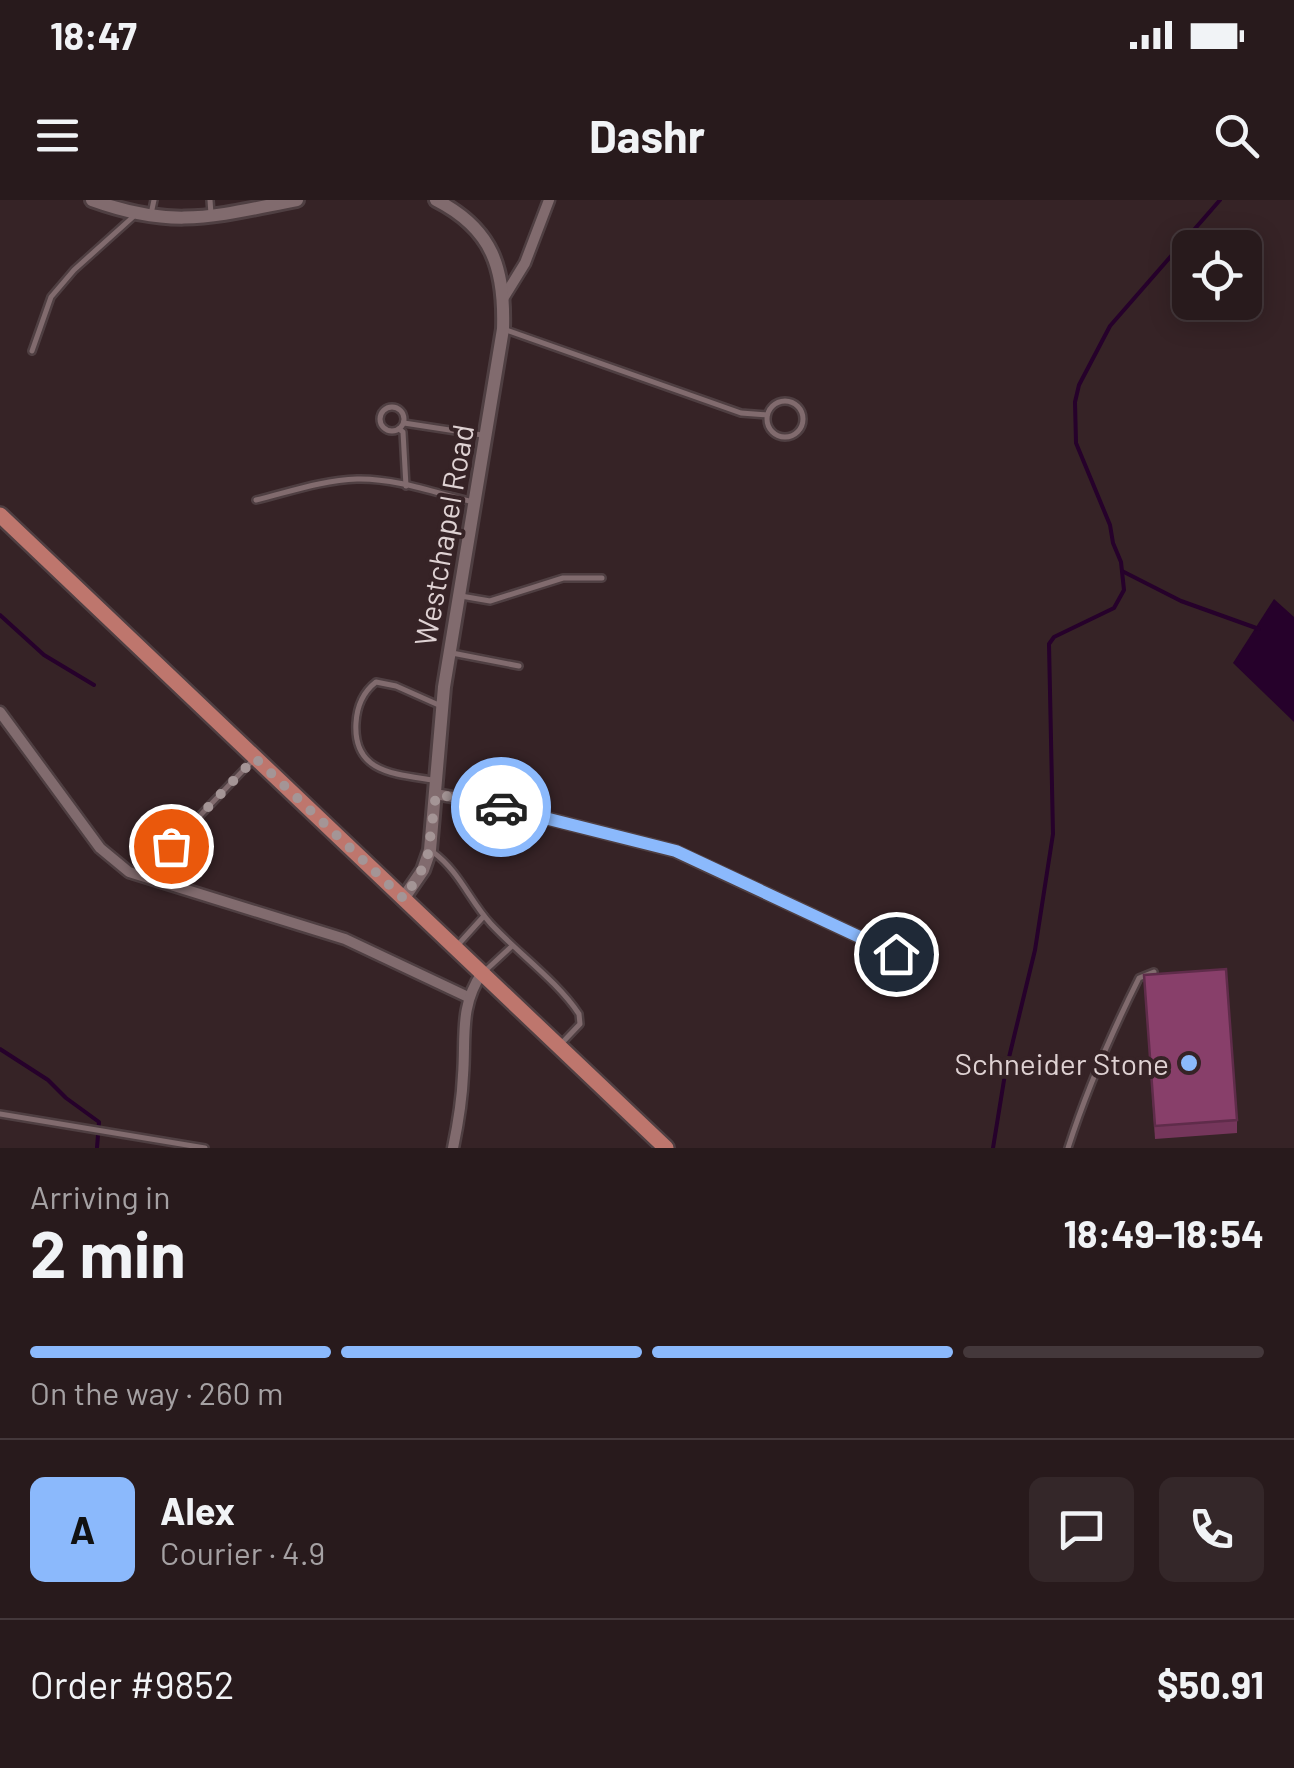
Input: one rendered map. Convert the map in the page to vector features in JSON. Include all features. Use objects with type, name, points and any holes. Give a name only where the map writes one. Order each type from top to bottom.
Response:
[{"type":"main road","points":[[0,516],[666,1148]]},
{"type":"main road","points":[[0,526],[62,577]]},
{"type":"street","points":[[92,200],[144,216],[186,220],[256,204],[297,200]]},
{"type":"street","name":"Westchapel Road","points":[[404,899],[430,850],[448,652],[503,330],[500,269],[469,222],[436,200]]},
{"type":"street","points":[[504,297],[525,263],[549,200]]},
{"type":"street","points":[[0,712],[108,857],[128,872],[346,939],[468,997]]},
{"type":"street","points":[[436,788],[676,851],[896,954]]},
{"type":"street","points":[[453,1148],[462,1088],[464,1018],[468,997],[482,974]]},
{"type":"lane","points":[[32,351],[51,297],[74,270],[144,216],[154,200]]},
{"type":"lane","points":[[210,200],[211,217]]},
{"type":"lane","points":[[503,330],[741,413],[767,416]]},
{"type":"lane","points":[[789,400],[802,411],[804,422],[797,433],[785,437],[769,428],[767,416],[772,405],[789,400]]},
{"type":"lane","points":[[406,486],[405,443],[401,426],[399,409],[391,407],[384,411],[380,422],[384,428],[401,426],[485,436]]},
{"type":"lane","points":[[256,500],[338,480],[371,480],[474,502]]},
{"type":"lane","points":[[458,595],[490,601],[564,578],[602,578]]},
{"type":"lane","points":[[448,652],[519,666]]},
{"type":"lane","points":[[436,788],[374,766],[361,754],[356,734],[357,712],[366,690],[376,682],[396,686],[441,706]]},
{"type":"lane","points":[[155,881],[171,846],[255,758]]},
{"type":"lane","points":[[430,850],[451,866],[484,916],[579,1014],[580,1024],[559,1046]]},
{"type":"lane","points":[[455,948],[484,916]]},
{"type":"lane","points":[[482,974],[512,946]]},
{"type":"lane","points":[[1068,1148],[1114,1026],[1139,978],[1154,972]]},
{"type":"lane","points":[[0,1114],[206,1148]]},
{"type":"shaded area","points":[[1274,599],[1294,617],[1294,722],[1233,663]]},
{"type":"building","points":[[1226,969],[1237,1120],[1155,1126],[1144,975]]},
{"type":"waterway","points":[[993,1148],[1005,1074],[1035,950],[1053,834],[1049,644],[1054,637],[1114,608],[1124,590],[1110,525],[1076,443],[1075,402],[1079,385],[1110,326],[1220,200]]},
{"type":"waterway","points":[[1122,571],[1181,601],[1259,629]]},
{"type":"waterway","points":[[0,615],[44,655],[94,685]]},
{"type":"waterway","points":[[0,1049],[48,1080],[99,1122],[97,1148]]},
{"type":"way so far","points":[[171,846],[255,758],[404,899],[427,861],[436,794],[501,807]]},
{"type":"place","name":"Schneider Stone","points":[[1189,1063]]},
{"type":"route","points":[[501,807],[676,851],[896,954]]}]
